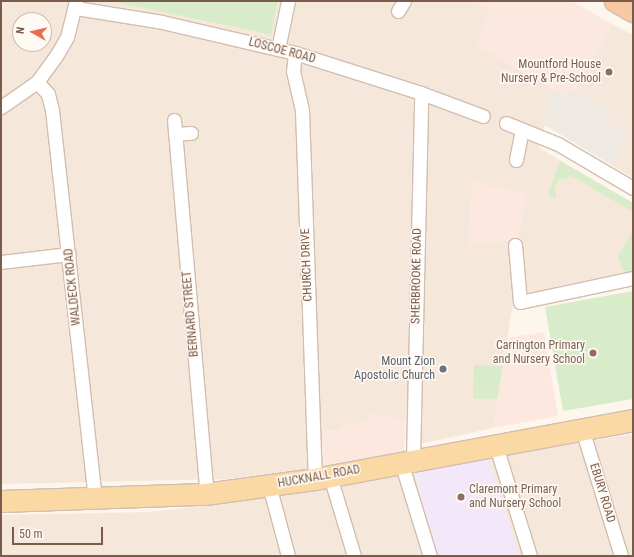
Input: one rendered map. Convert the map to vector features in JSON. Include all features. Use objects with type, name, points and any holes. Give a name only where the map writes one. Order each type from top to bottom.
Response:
[{"type":"highway","points":[[616,1],[633,11]]},
{"type":"main road","name":"HUCKNALL ROAD","points":[[1,501],[208,494],[322,477],[407,460],[496,446],[633,420]]},
{"type":"street","points":[[278,49],[288,1]]},
{"type":"street","points":[[1,107],[37,82],[67,37],[76,4]]},
{"type":"street","name":"LOSCOE ROAD","points":[[76,4],[162,22],[295,53],[421,93],[483,116]]},
{"type":"street","name":"CHURCH DRIVE","points":[[295,53],[293,71],[302,110],[322,477],[354,556]]},
{"type":"street","name":"WALDECK ROAD","points":[[37,82],[48,94],[52,110],[95,498]]},
{"type":"street","name":"SHERBROOKE ROAD","points":[[421,93],[407,460],[430,556]]},
{"type":"street","name":"BERNARD STREET","points":[[174,120],[208,494]]},
{"type":"street","points":[[506,123],[542,137],[633,188]]},
{"type":"street","points":[[516,160],[522,130]]},
{"type":"street","points":[[175,134],[191,133]]},
{"type":"street","points":[[515,245],[520,302],[633,278]]},
{"type":"street","points":[[1,262],[69,254]]},
{"type":"street","name":"EBURY ROAD","points":[[582,429],[621,556]]},
{"type":"street","points":[[496,446],[530,556]]},
{"type":"street","points":[[269,485],[288,556]]},
{"type":"shaded area","points":[[1,1],[110,1],[270,35],[278,1],[474,1],[489,9],[477,45],[566,96],[575,89],[612,24],[633,35],[633,178],[545,125],[539,148],[633,203],[633,272],[558,286],[513,304],[493,428],[420,444],[419,420],[390,419],[370,413],[370,420],[340,428],[340,431],[317,430],[319,467],[226,479],[1,484]]},
{"type":"shaded area","points":[[474,1],[572,1],[612,24],[575,89],[572,88],[567,96],[476,45],[489,9]]},
{"type":"shaded area","points":[[550,87],[566,96],[572,88],[611,111],[606,121],[630,135],[612,165],[545,125]]},
{"type":"shaded area","points":[[472,181],[526,193],[519,237],[505,241],[468,244]]},
{"type":"shaded area","points":[[544,332],[558,416],[493,428],[507,338]]},
{"type":"shaded area","points":[[370,413],[406,420],[404,451],[319,467],[317,430],[340,431],[340,427],[370,420]]},
{"type":"shaded area","points":[[633,434],[633,556],[1,556],[1,515],[148,512],[223,504]]},
{"type":"shaded area","name":"Claremont Primary and Nursery School","points":[[489,458],[519,556],[438,556],[414,472]]},
{"type":"green space","points":[[110,1],[278,1],[271,35]]},
{"type":"green space","points":[[560,161],[633,203],[633,212],[570,175],[567,179],[559,179],[554,189],[557,196],[555,199],[548,195]]},
{"type":"green space","points":[[633,230],[633,272],[624,274],[618,256]]},
{"type":"green space","name":"Carrington Primary and Nursery School","points":[[633,291],[633,399],[563,411],[545,307]]},
{"type":"green space","points":[[474,365],[503,366],[497,399],[473,398]]},
{"type":"place","name":"Mountford House Nursery & Pre-School","points":[[609,72]]},
{"type":"place","name":"Carrington Primary and Nursery School","points":[[593,353]]},
{"type":"place","name":"Mount Zion Apostolic Church","points":[[443,369]]},
{"type":"place","name":"Claremont Primary and Nursery School","points":[[461,497]]}]
